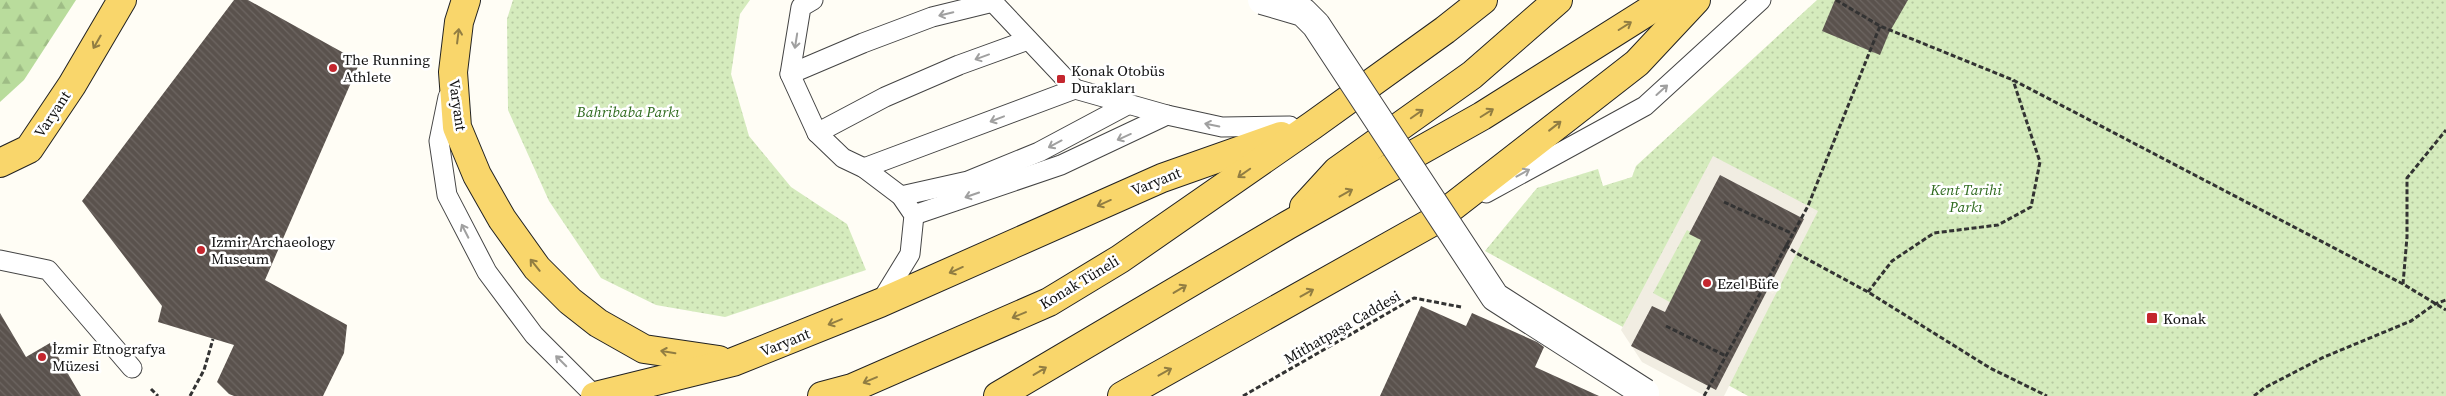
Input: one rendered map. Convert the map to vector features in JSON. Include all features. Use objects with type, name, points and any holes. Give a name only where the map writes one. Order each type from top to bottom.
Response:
[{"type":"main road","name":"Varyant","points":[[0,163],[29,150],[72,85],[122,0]]},
{"type":"main road","name":"Varyant","points":[[466,0],[459,22],[453,72],[457,127],[477,175],[502,219],[537,268],[570,302],[598,323],[644,349],[733,362],[880,304],[1162,178],[1313,125]]},
{"type":"main road","points":[[1445,30],[1465,0]]},
{"type":"main road","name":"Konak Tüneli","points":[[822,396],[852,388],[1049,302],[1120,258],[1313,125],[1445,30],[1483,0]]},
{"type":"main road","points":[[1288,225],[1337,171],[1472,75],[1558,0]]},
{"type":"main road","points":[[998,396],[1288,225],[1482,116],[1666,0]]},
{"type":"main road","points":[[1122,396],[1434,221],[1636,63],[1696,0]]},
{"type":"main road","points":[[595,396],[733,362]]},
{"type":"street","points":[[1262,0],[1303,12],[1316,25],[1495,297],[1645,393]]},
{"type":"lane","points":[[813,0],[800,7],[790,74],[817,132],[843,158],[864,168],[901,196],[914,216],[910,254],[880,304]]},
{"type":"lane","points":[[1434,221],[1645,106],[1761,0]]},
{"type":"lane","points":[[790,74],[863,43],[932,17],[992,1],[1075,89],[1167,116],[1222,127],[1313,125]]},
{"type":"lane","points":[[817,132],[885,97],[959,65],[1028,40]]},
{"type":"lane","points":[[453,72],[439,141],[447,195],[486,272],[534,335],[595,396]]},
{"type":"lane","points":[[864,168],[1075,89]]},
{"type":"lane","points":[[901,196],[968,181],[986,174],[1039,152],[1128,104]]},
{"type":"lane","points":[[914,216],[1061,165],[1167,116]]},
{"type":"lane","points":[[0,260],[48,270],[132,368]]},
{"type":"path","points":[[1836,0],[1880,26],[2014,80],[2403,284],[2446,310]]},
{"type":"path","points":[[1704,396],[1791,233],[1808,206],[1880,26]]},
{"type":"path","points":[[1868,292],[1892,261],[1934,233],[1998,225],[2032,207],[2040,162],[2014,80]]},
{"type":"path","points":[[2403,284],[2407,237],[2407,178],[2446,130]]},
{"type":"path","points":[[1724,202],[1791,233]]},
{"type":"path","points":[[1785,245],[1796,253],[1868,292],[1990,368],[2047,396]]},
{"type":"path","name":"Mithatpaşa Caddesi","points":[[1243,396],[1414,298],[1466,308]]},
{"type":"path","points":[[2254,396],[2264,388],[2324,357],[2411,322],[2435,304],[2446,300]]},
{"type":"path","points":[[1666,326],[1726,356]]},
{"type":"path","points":[[190,396],[204,370],[213,339]]},
{"type":"green space","points":[[0,0],[76,0],[24,80],[0,102]]},
{"type":"green space","name":"Bahribaba Parkı","points":[[513,0],[750,0],[740,14],[731,74],[749,136],[791,187],[847,224],[866,270],[725,317],[656,305],[601,278],[549,201],[508,110],[507,19]]},
{"type":"green space","name":"Kent Tarihi Parkı","points":[[1817,0],[2446,0],[2446,396],[1748,396],[1485,251],[1537,188],[1598,169],[1603,186],[1632,177],[1636,166]]},
{"type":"shaded area","points":[[1713,156],[1818,211],[1724,396],[1705,396],[1642,362],[1621,330]],"holes":[[[1687,230],[1750,263],[1716,327],[1653,293]]]},
{"type":"building","points":[[234,0],[248,0],[360,62],[265,280],[347,325],[344,353],[323,396],[234,396],[229,394],[217,382],[234,345],[158,322],[162,306],[82,201]]},
{"type":"building","points":[[1835,0],[1908,0],[1889,33],[1880,55],[1822,31]]},
{"type":"building","points":[[1720,175],[1804,219],[1716,390],[1631,346],[1652,306],[1665,312],[1701,240],[1689,234]]},
{"type":"building","points":[[1421,306],[1466,326],[1472,313],[1537,342],[1544,347],[1535,367],[1599,396],[1380,396]]},
{"type":"building","name":"İzmir Etnografya Müzesi","points":[[0,313],[26,357],[50,343],[81,396],[0,396]]},
{"type":"place","name":"The Running Athlete","points":[[333,68]]},
{"type":"place","name":"Konak Otobüs Durakları","points":[[1061,79]]},
{"type":"place","name":"Izmir Archaeology Museum","points":[[201,250]]},
{"type":"place","name":"Ezel Büfe","points":[[1707,283]]},
{"type":"place","name":"Konak","points":[[2152,318]]},
{"type":"place","name":"İzmir Etnografya Müzesi","points":[[42,357]]}]
